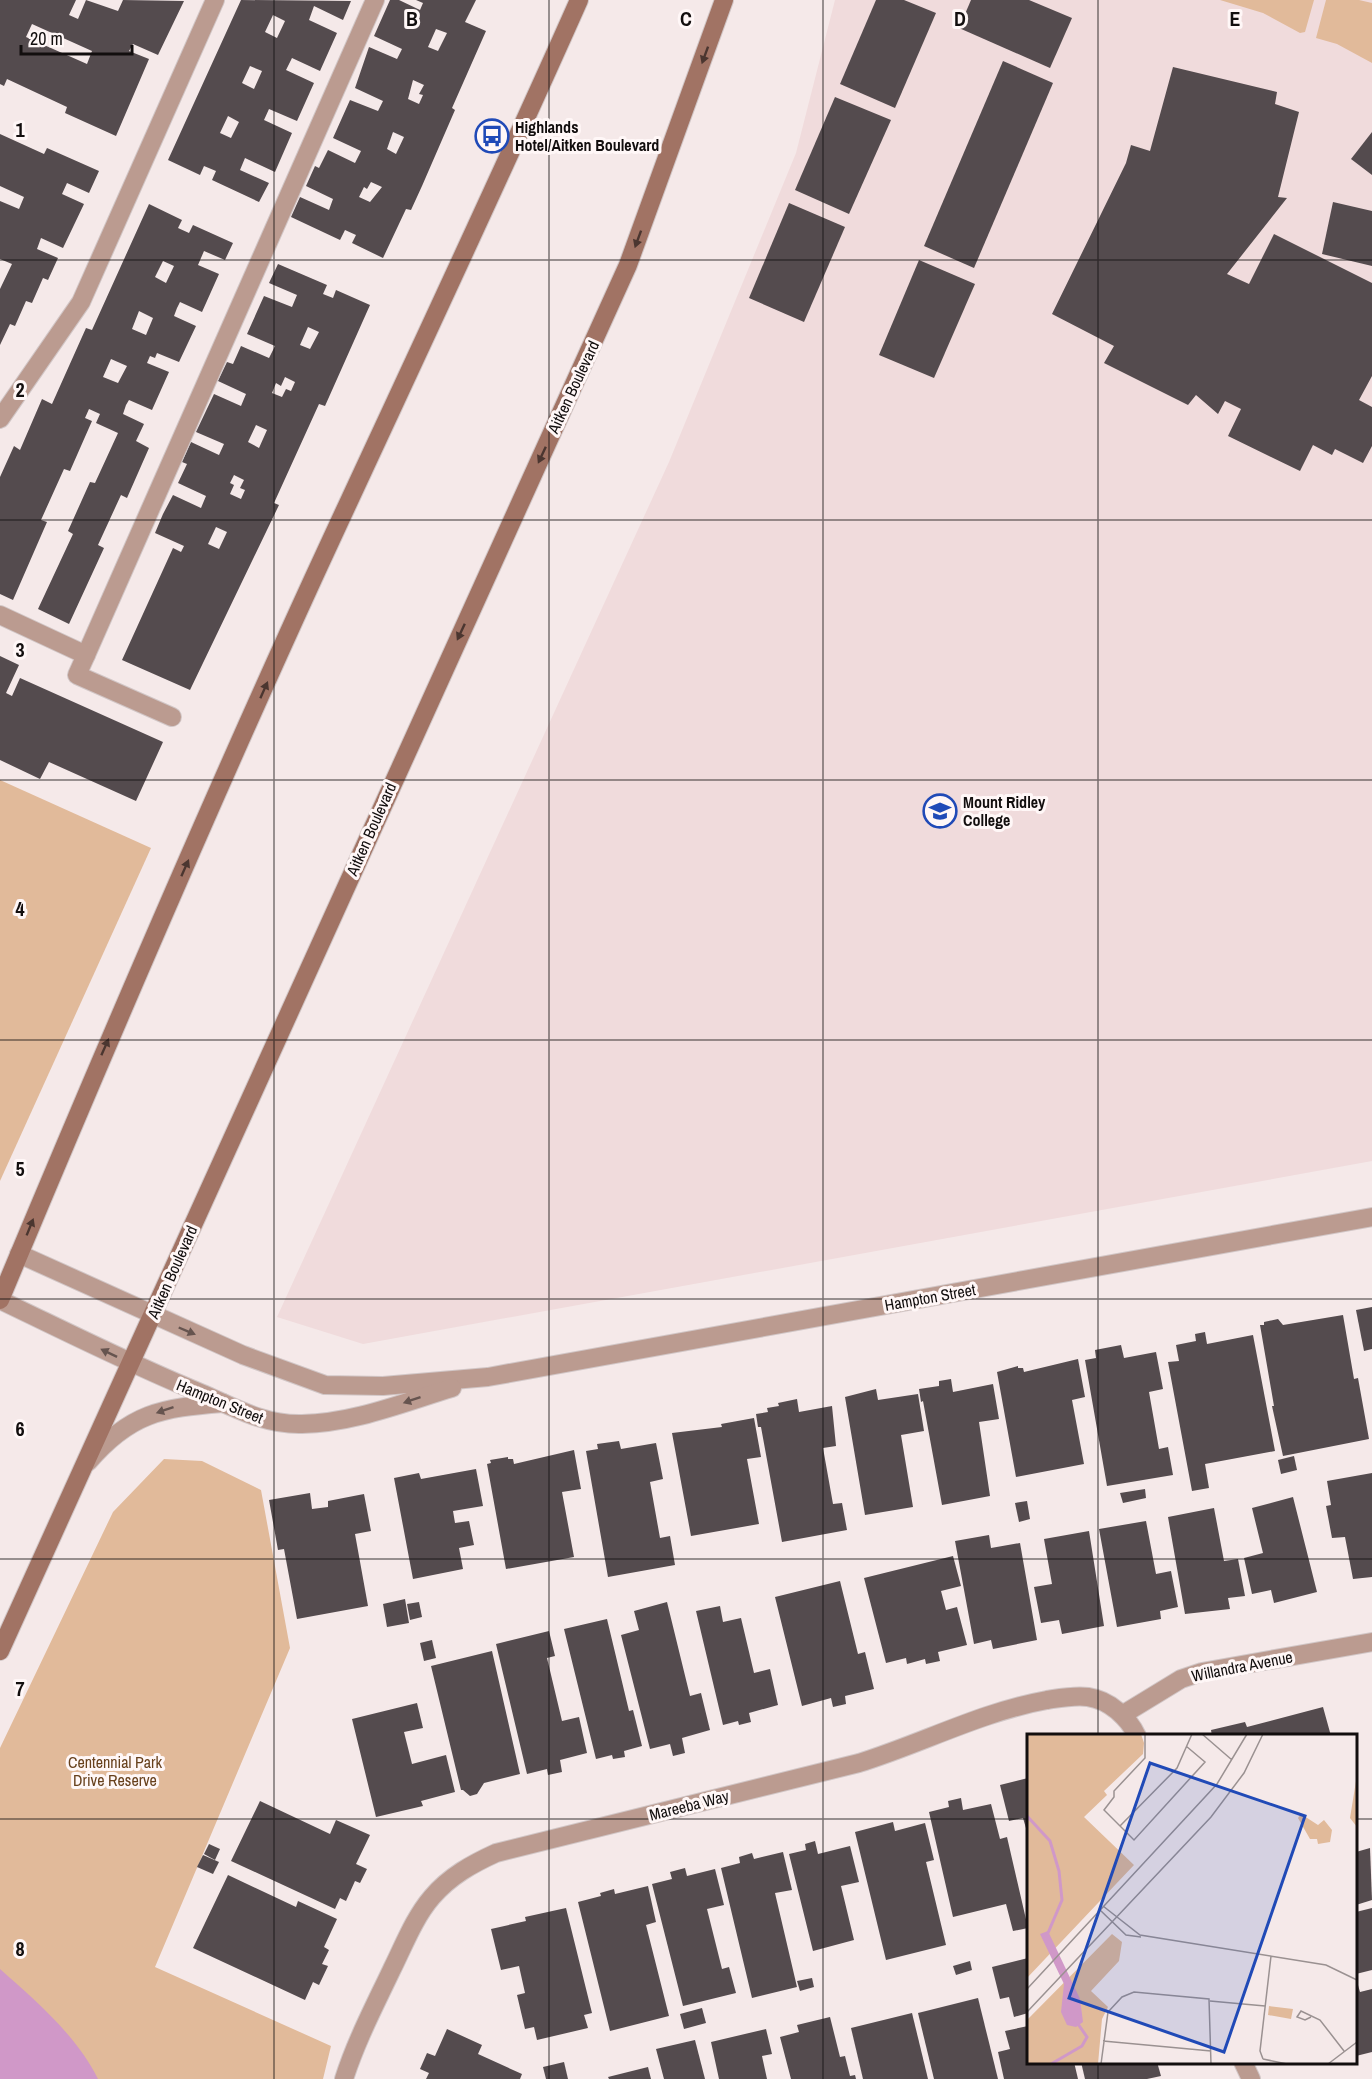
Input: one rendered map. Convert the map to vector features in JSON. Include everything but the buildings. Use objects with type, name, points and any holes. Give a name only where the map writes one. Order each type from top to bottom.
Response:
[{"type":"main road","points":[[0,1300],[97,1066],[312,580],[476,232],[579,0]]},
{"type":"main road","name":"Aitken Boulevard","points":[[0,1651],[628,265],[724,0]]},
{"type":"street","points":[[0,419],[81,302],[215,0]]},
{"type":"street","points":[[172,717],[77,675],[375,0]]},
{"type":"street","points":[[0,615],[86,655]]},
{"type":"street","name":"Hampton Street","points":[[19,1254],[152,1316],[286,1374],[325,1385],[383,1386],[488,1377],[1372,1217]]},
{"type":"street","name":"Hampton Street","points":[[0,1300],[130,1363],[248,1415],[278,1423],[302,1424],[363,1417],[488,1377]]},
{"type":"street","points":[[83,1468],[107,1440],[132,1423],[172,1407],[223,1403]]},
{"type":"street","name":"Willandra Avenue","points":[[1122,1715],[1181,1679],[1202,1672],[1372,1642]]},
{"type":"street","name":"Mareeba Way","points":[[344,2079],[354,2049],[414,1923],[432,1898],[452,1878],[472,1864],[524,1845],[859,1763],[900,1751],[993,1713],[1030,1703],[1067,1697],[1088,1697],[1107,1703],[1122,1715],[1136,1734]]},
{"type":"street","points":[[1244,2064],[1251,2079]]},
{"type":"shaded area","name":"Mount Ridley College","points":[[835,0],[1372,0],[1372,1161],[363,1344],[277,1317],[669,462],[796,153]]},
{"type":"shaded area","points":[[0,1969],[67,2033],[98,2079],[0,2079]]},
{"type":"green space","points":[[1220,0],[1314,0],[1305,32],[1300,33],[1263,13]]},
{"type":"green space","points":[[1326,0],[1359,0],[1372,3],[1372,63],[1337,44],[1316,38]]},
{"type":"green space","points":[[0,780],[151,848],[0,1181]]},
{"type":"green space","name":"Centennial Park Drive Reserve","points":[[164,1459],[202,1461],[261,1490],[290,1648],[155,1967],[331,2046],[323,2079],[0,2079],[0,1748],[113,1512]]},
{"type":"place","name":"Highlands Hotel/Aitken Boulevard","points":[[492,136]]},
{"type":"place","name":"Mount Ridley College","points":[[940,811]]}]
